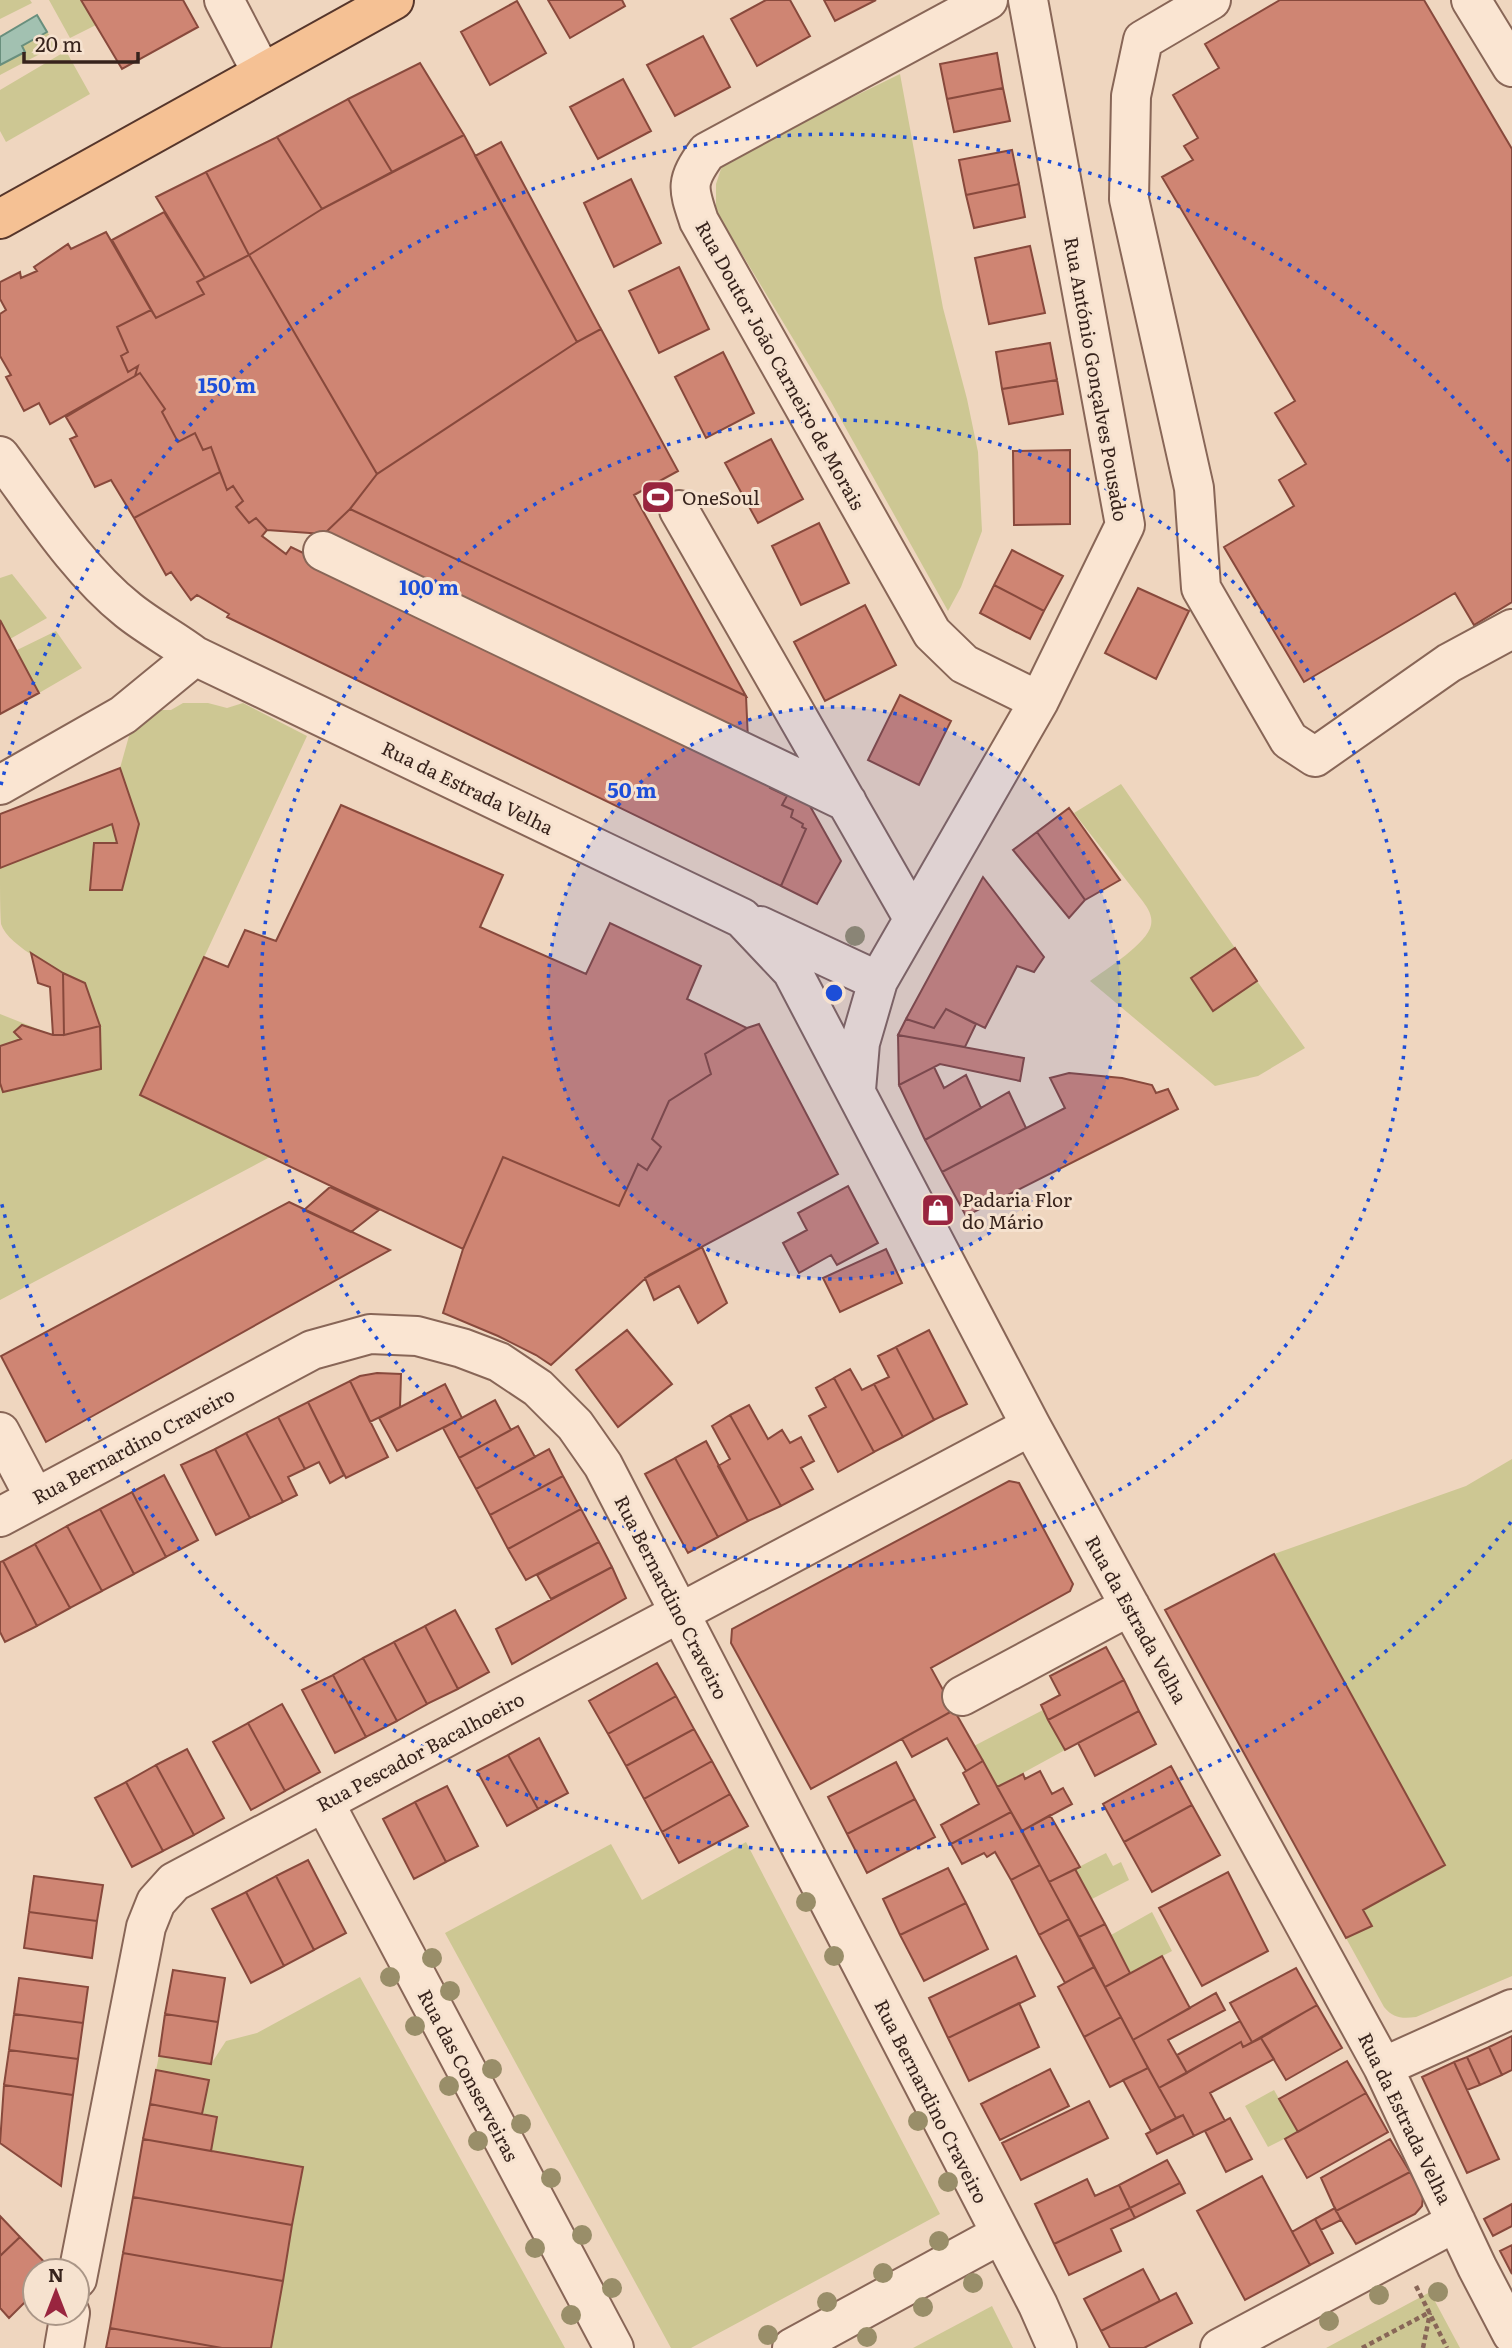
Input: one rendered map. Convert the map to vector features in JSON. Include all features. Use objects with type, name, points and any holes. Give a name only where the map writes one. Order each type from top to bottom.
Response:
[{"type":"main road","points":[[0,219],[394,0]]},
{"type":"street","points":[[224,0],[262,72]]},
{"type":"street","name":"Rua Doutor João Carneiro de Morais","points":[[988,0],[707,152],[691,173],[690,195],[699,221],[932,634],[964,664],[1039,701]]},
{"type":"street","points":[[1211,0],[1143,40],[1131,96],[1129,199],[1194,488],[1201,588],[1289,740],[1315,757],[1449,663],[1512,629]]},
{"type":"street","points":[[1471,0],[1512,67]]},
{"type":"street","name":"Rua António Gonçalves Pousado","points":[[856,1090],[860,1043],[878,981],[1039,701],[1125,525],[1035,5]]},
{"type":"street","name":"Rua da Estrada Velha","points":[[0,456],[64,542],[95,578],[128,610],[195,656],[878,981]]},
{"type":"street","points":[[678,510],[913,918]]},
{"type":"street","points":[[324,551],[847,802]]},
{"type":"street","points":[[0,786],[123,715],[195,656]]},
{"type":"street","name":"Rua da Estrada Velha","points":[[742,918],[792,971],[1031,1426],[1383,2067],[1512,2334]]},
{"type":"street","name":"Rua Bernardino Craveiro","points":[[0,1517],[312,1350],[370,1334],[417,1336],[463,1348],[499,1362],[538,1388],[575,1425],[603,1465],[1001,2234],[1057,2348]]},
{"type":"street","name":"Rua Pescador Bacalhoeiro","points":[[81,2257],[146,1927],[156,1902],[174,1882],[1031,1426]]},
{"type":"street","points":[[0,1432],[35,1498]]},
{"type":"street","points":[[962,1696],[1130,1606]]},
{"type":"street","name":"Rua das Conserveiras","points":[[324,1802],[614,2348]]},
{"type":"street","points":[[1383,2067],[1512,2009]]},
{"type":"street","points":[[1220,2348],[1456,2222]]},
{"type":"street","points":[[792,2348],[1001,2234]]},
{"type":"street","points":[[64,2348],[68,2327]]},
{"type":"path","points":[[1416,2286],[1447,2348]]},
{"type":"path","points":[[1362,2348],[1430,2312]]},
{"type":"path","points":[[1423,2348],[1430,2312]]},
{"type":"shaded area","points":[[0,0],[30,0],[32,3],[0,19]]},
{"type":"shaded area","points":[[49,0],[81,0],[96,25],[70,38]]},
{"type":"shaded area","points":[[37,15],[47,32],[22,46],[25,52],[0,65],[0,37]]},
{"type":"shaded area","points":[[47,32],[57,45],[0,75],[0,65],[25,52],[21,46]]},
{"type":"shaded area","points":[[66,51],[90,94],[6,142],[0,131],[0,90]]},
{"type":"shaded area","points":[[900,74],[943,308],[978,452],[982,531],[961,587],[948,611],[830,400],[716,211],[716,184],[724,160]]},
{"type":"shaded area","points":[[12,574],[47,618],[10,639],[0,620],[0,578]]},
{"type":"shaded area","points":[[56,631],[82,668],[39,693],[15,651]]},
{"type":"shaded area","points":[[183,703],[208,703],[227,708],[243,703],[307,736],[140,1095],[270,1157],[0,1300],[0,1083],[4,1092],[101,1069],[100,1026],[85,983],[37,958],[6,933],[1,924],[0,868],[112,824],[117,843],[94,843],[90,890],[122,890],[139,824],[120,768],[129,736],[141,717],[154,710],[171,710]]},
{"type":"shaded area","points":[[1121,784],[1235,948],[1191,978],[1212,1010],[1257,981],[1305,1048],[1258,1076],[1215,1086],[1090,981],[1134,948],[1151,925],[1150,914],[1145,905],[1074,813]]},
{"type":"shaded area","points":[[0,1014],[53,1035],[22,1025],[14,1032],[21,1039],[0,1046]]},
{"type":"shaded area","points":[[1512,1459],[1512,1976],[1416,2017],[1398,2017],[1384,2007],[1346,1938],[1372,1926],[1363,1910],[1444,1865],[1274,1554],[1466,1486]]},
{"type":"shaded area","points":[[1043,1710],[1065,1750],[997,1787],[974,1746]]},
{"type":"shaded area","points":[[746,1842],[940,2214],[691,2348],[671,2348],[445,1933],[611,1844],[642,1900]]},
{"type":"shaded area","points":[[1106,1853],[1113,1866],[1121,1862],[1129,1880],[1092,1899],[1075,1869]]},
{"type":"shaded area","points":[[1152,1912],[1172,1951],[1130,1973],[1111,1935]]},
{"type":"shaded area","points":[[360,1977],[565,2348],[271,2348],[303,2167],[211,2151],[218,2117],[202,2114],[209,2080],[156,2070],[159,2056],[211,2064],[226,2041],[257,2033]]},
{"type":"shaded area","points":[[1274,2090],[1298,2132],[1268,2147],[1245,2106]]},
{"type":"shaded area","points":[[1430,2292],[1460,2348],[1326,2348]]},
{"type":"shaded area","points":[[992,2306],[1013,2348],[913,2348]]},
{"type":"building","points":[[81,0],[183,0],[198,27],[122,69]]},
{"type":"building","points":[[548,0],[622,0],[625,6],[570,38]]},
{"type":"building","points":[[766,0],[790,0],[810,36],[757,66],[731,19]]},
{"type":"building","points":[[824,0],[876,0],[835,21]]},
{"type":"building","points":[[1280,0],[1424,0],[1512,149],[1512,602],[1474,625],[1455,593],[1304,682],[1224,547],[1294,506],[1279,480],[1306,464],[1275,413],[1295,401],[1162,177],[1193,160],[1184,146],[1198,138],[1173,95],[1219,68],[1205,44]]},
{"type":"building","points":[[517,1],[546,53],[490,85],[461,32]]},
{"type":"building","points":[[703,36],[730,87],[675,116],[647,65]]},
{"type":"building","points":[[997,53],[1003,88],[947,99],[940,64]]},
{"type":"building","points":[[420,63],[464,135],[392,172],[348,99]]},
{"type":"building","points":[[623,79],[651,131],[598,159],[570,107]]},
{"type":"building","points":[[1003,88],[1010,121],[954,132],[947,99]]},
{"type":"building","points":[[348,99],[392,172],[322,209],[277,137]]},
{"type":"building","points":[[464,135],[577,342],[377,474],[249,255],[322,209]]},
{"type":"building","points":[[277,137],[322,209],[249,255],[206,172]]},
{"type":"building","points":[[501,142],[601,329],[577,342],[475,156]]},
{"type":"building","points":[[1012,150],[1019,184],[966,195],[959,160]]},
{"type":"building","points":[[206,172],[249,255],[205,278],[156,197]]},
{"type":"building","points":[[631,179],[661,243],[614,267],[584,203]]},
{"type":"building","points":[[1019,184],[1025,217],[974,228],[966,195]]},
{"type":"building","points":[[164,212],[205,278],[197,282],[204,294],[156,318],[112,240]]},
{"type":"building","points":[[106,232],[151,310],[117,327],[128,352],[121,356],[128,372],[138,366],[135,376],[50,424],[39,403],[24,411],[6,377],[11,375],[0,356],[0,314],[6,310],[0,299],[0,282],[20,272],[21,278],[37,271],[34,267],[68,244],[71,249]]},
{"type":"building","points":[[1030,246],[1045,313],[989,324],[975,258]]},
{"type":"building","points":[[249,255],[377,474],[350,509],[324,534],[267,530],[256,518],[249,523],[236,507],[243,501],[233,486],[227,490],[211,447],[203,450],[195,433],[178,442],[162,412],[165,409],[140,373],[135,376],[138,366],[128,372],[121,356],[128,352],[117,327],[151,310],[156,318],[204,294],[197,282]]},
{"type":"building","points":[[679,267],[709,329],[659,353],[629,291]]},
{"type":"building","points":[[601,329],[678,471],[634,495],[746,696],[350,509],[377,474],[577,342]]},
{"type":"building","points":[[1050,343],[1057,380],[1002,389],[996,352]]},
{"type":"building","points":[[723,352],[754,413],[706,438],[675,377]]},
{"type":"building","points":[[140,373],[165,409],[162,412],[178,442],[195,433],[203,450],[211,447],[220,472],[134,518],[111,480],[95,487],[70,439],[77,436],[66,417]]},
{"type":"building","points":[[1057,380],[1063,414],[1009,424],[1002,389]]},
{"type":"building","points":[[771,439],[803,499],[758,523],[725,463]]},
{"type":"building","points":[[1070,450],[1070,524],[1014,525],[1013,451]]},
{"type":"building","points":[[220,472],[227,490],[233,486],[243,501],[236,507],[249,523],[256,518],[267,530],[262,536],[286,554],[291,547],[772,780],[770,788],[787,796],[782,805],[793,810],[791,817],[806,829],[781,886],[227,617],[229,614],[197,595],[191,600],[171,572],[166,575],[134,518]]},
{"type":"building","points":[[350,509],[746,696],[748,740],[324,534]]},
{"type":"building","points":[[819,523],[849,583],[801,605],[772,546]]},
{"type":"building","points":[[1012,550],[1063,576],[1044,611],[994,585]]},
{"type":"building","points":[[994,585],[1044,611],[1030,639],[980,613]]},
{"type":"building","points":[[1138,588],[1189,611],[1156,679],[1105,653]]},
{"type":"building","points":[[865,605],[896,665],[825,701],[794,642]]},
{"type":"building","points":[[0,620],[39,693],[0,714]]},
{"type":"building","points":[[900,695],[951,721],[919,785],[868,760]]},
{"type":"building","points":[[120,768],[139,824],[122,890],[90,890],[94,843],[117,843],[112,824],[0,868],[0,814]]},
{"type":"building","points":[[772,780],[806,799],[841,861],[817,904],[781,886],[806,829],[791,817],[793,810],[782,805],[787,796],[770,788]]},
{"type":"building","points":[[341,805],[503,875],[480,927],[586,974],[610,923],[701,966],[687,999],[747,1028],[705,1054],[711,1074],[669,1101],[652,1139],[661,1147],[647,1170],[638,1164],[619,1206],[503,1157],[463,1249],[140,1095],[204,957],[228,967],[245,930],[276,941]]},
{"type":"building","points":[[1069,808],[1120,880],[1085,900],[1037,832]]},
{"type":"building","points":[[1037,832],[1085,900],[1069,918],[1013,850]]},
{"type":"building","points":[[983,877],[1044,957],[1034,972],[1017,966],[985,1028],[946,1009],[934,1028],[906,1019]]},
{"type":"building","points":[[1235,948],[1257,981],[1213,1011],[1191,978]]},
{"type":"building","points":[[31,953],[63,973],[64,1035],[53,1035],[50,987],[38,983]]},
{"type":"building","points":[[63,973],[85,983],[100,1026],[64,1035]]},
{"type":"building","points":[[946,1009],[976,1024],[965,1047],[898,1035],[906,1019],[934,1028]]},
{"type":"building","points":[[759,1024],[838,1174],[649,1275],[551,1365],[498,1336],[443,1313],[463,1249],[503,1157],[619,1206],[638,1164],[647,1170],[661,1147],[652,1139],[669,1101],[711,1074],[705,1054],[747,1028]]},
{"type":"building","points":[[22,1025],[53,1035],[100,1026],[101,1069],[3,1092],[0,1083],[0,1046],[21,1039],[14,1032]]},
{"type":"building","points":[[898,1035],[1024,1058],[1020,1081],[940,1064],[899,1085]]},
{"type":"building","points":[[934,1067],[944,1088],[966,1075],[981,1108],[925,1140],[899,1085]]},
{"type":"building","points":[[1069,1073],[1122,1078],[1152,1085],[1156,1093],[1168,1089],[1178,1109],[966,1216],[942,1172],[1065,1108],[1050,1078]]},
{"type":"building","points":[[1009,1092],[1026,1128],[942,1172],[925,1140]]},
{"type":"building","points":[[848,1186],[878,1243],[837,1265],[831,1255],[799,1273],[783,1243],[807,1230],[798,1213]]},
{"type":"building","points":[[330,1187],[379,1210],[351,1232],[304,1210]]},
{"type":"building","points":[[289,1202],[390,1250],[46,1442],[1,1356]]},
{"type":"building","points":[[702,1247],[727,1303],[698,1323],[679,1286],[654,1300],[645,1278]]},
{"type":"building","points":[[886,1249],[902,1283],[840,1312],[823,1278]]},
{"type":"building","points":[[627,1330],[672,1384],[618,1427],[576,1370]]},
{"type":"building","points":[[929,1330],[967,1404],[934,1420],[896,1347]]},
{"type":"building","points":[[896,1347],[934,1420],[903,1437],[874,1384],[889,1377],[878,1356]]},
{"type":"building","points":[[850,1369],[862,1390],[874,1384],[903,1437],[874,1452],[834,1378]]},
{"type":"building","points":[[377,1373],[401,1374],[400,1407],[370,1422],[350,1381]]},
{"type":"building","points":[[834,1378],[874,1452],[838,1472],[809,1416],[826,1407],[816,1388]]},
{"type":"building","points":[[350,1381],[388,1457],[346,1478],[308,1402]]},
{"type":"building","points":[[445,1384],[462,1418],[397,1451],[379,1418]]},
{"type":"building","points":[[495,1400],[511,1430],[459,1458],[443,1428]]},
{"type":"building","points":[[308,1402],[344,1475],[330,1483],[319,1462],[305,1469],[278,1417]]},
{"type":"building","points":[[749,1405],[768,1439],[782,1430],[790,1443],[801,1437],[814,1461],[801,1468],[813,1489],[781,1506],[730,1415]]},
{"type":"building","points":[[730,1415],[781,1506],[748,1521],[718,1466],[730,1459],[712,1426]]},
{"type":"building","points":[[278,1417],[305,1469],[288,1477],[297,1495],[283,1502],[246,1433]]},
{"type":"building","points":[[518,1426],[535,1457],[476,1489],[459,1458]]},
{"type":"building","points":[[246,1433],[283,1502],[250,1518],[215,1449]]},
{"type":"building","points":[[706,1441],[748,1521],[718,1537],[675,1458]]},
{"type":"building","points":[[215,1449],[250,1518],[216,1535],[181,1465]]},
{"type":"building","points":[[549,1449],[563,1476],[490,1515],[476,1489]]},
{"type":"building","points":[[675,1458],[718,1537],[688,1553],[645,1474]]},
{"type":"building","points":[[164,1475],[198,1540],[166,1557],[132,1492]]},
{"type":"building","points":[[563,1476],[581,1509],[508,1549],[490,1515]]},
{"type":"building","points":[[1009,1481],[1019,1483],[1073,1584],[1070,1591],[931,1668],[954,1710],[811,1789],[731,1643],[732,1629]]},
{"type":"building","points":[[132,1492],[166,1557],[134,1574],[100,1509]]},
{"type":"building","points":[[100,1509],[134,1574],[102,1591],[67,1526]]},
{"type":"building","points":[[581,1509],[599,1542],[526,1580],[508,1549]]},
{"type":"building","points":[[67,1526],[102,1591],[70,1608],[35,1544]]},
{"type":"building","points":[[599,1542],[612,1567],[551,1599],[537,1575]]},
{"type":"building","points":[[35,1544],[70,1608],[37,1626],[3,1561]]},
{"type":"building","points":[[1274,1554],[1445,1865],[1363,1910],[1372,1926],[1346,1938],[1165,1610]]},
{"type":"building","points":[[3,1561],[37,1626],[5,1642],[0,1632],[0,1562]]},
{"type":"building","points":[[612,1567],[626,1598],[512,1664],[496,1629]]},
{"type":"building","points":[[455,1610],[489,1672],[458,1689],[425,1626]]},
{"type":"building","points":[[425,1626],[458,1689],[427,1704],[394,1642]]},
{"type":"building","points":[[394,1642],[427,1704],[397,1721],[363,1658]]},
{"type":"building","points":[[1106,1647],[1124,1680],[1048,1720],[1041,1705],[1060,1695],[1050,1676]]},
{"type":"building","points":[[363,1658],[397,1721],[366,1737],[333,1675]]},
{"type":"building","points":[[657,1663],[676,1696],[608,1734],[589,1701]]},
{"type":"building","points":[[333,1675],[366,1737],[335,1753],[302,1690]]},
{"type":"building","points":[[1124,1680],[1139,1711],[1065,1750],[1048,1720]]},
{"type":"building","points":[[676,1696],[694,1729],[626,1766],[608,1734]]},
{"type":"building","points":[[282,1704],[320,1772],[285,1791],[248,1723]]},
{"type":"building","points":[[954,1710],[983,1761],[966,1771],[947,1738],[912,1757],[902,1739]]},
{"type":"building","points":[[1139,1711],[1156,1744],[1095,1776],[1078,1743]]},
{"type":"building","points":[[248,1723],[285,1791],[251,1810],[213,1742]]},
{"type":"building","points":[[694,1729],[712,1761],[644,1799],[626,1766]]},
{"type":"building","points":[[539,1738],[568,1793],[538,1809],[508,1755]]},
{"type":"building","points":[[187,1749],[224,1818],[194,1835],[156,1765]]},
{"type":"building","points":[[508,1755],[538,1809],[507,1826],[477,1771]]},
{"type":"building","points":[[712,1761],[730,1794],[662,1832],[644,1799]]},
{"type":"building","points":[[983,1761],[1011,1812],[951,1844],[941,1825],[979,1804],[963,1773]]},
{"type":"building","points":[[896,1762],[915,1799],[847,1834],[828,1797]]},
{"type":"building","points":[[156,1765],[194,1835],[163,1851],[126,1782]]},
{"type":"building","points":[[1171,1766],[1192,1805],[1124,1842],[1103,1804]]},
{"type":"building","points":[[1040,1771],[1052,1794],[1063,1788],[1072,1804],[1022,1831],[997,1787],[1023,1774],[1025,1779]]},
{"type":"building","points":[[126,1782],[163,1851],[132,1867],[95,1798]]},
{"type":"building","points":[[447,1786],[478,1846],[446,1862],[415,1802]]},
{"type":"building","points":[[730,1794],[748,1826],[679,1863],[662,1832]]},
{"type":"building","points":[[915,1799],[935,1837],[867,1873],[847,1834]]},
{"type":"building","points":[[415,1802],[446,1862],[414,1879],[383,1819]]},
{"type":"building","points":[[1192,1805],[1220,1855],[1152,1892],[1124,1842]]},
{"type":"building","points":[[1011,1812],[1040,1865],[1011,1880],[995,1852],[987,1857],[984,1853],[962,1864],[951,1844]]},
{"type":"building","points":[[1050,1815],[1080,1867],[1049,1882],[1022,1831]]},
{"type":"building","points":[[308,1860],[346,1933],[314,1950],[276,1876]]},
{"type":"building","points":[[1040,1865],[1069,1919],[1039,1935],[1011,1880]]},
{"type":"building","points":[[948,1868],[966,1903],[900,1935],[883,1899]]},
{"type":"building","points":[[1075,1869],[1105,1924],[1079,1937],[1049,1882]]},
{"type":"building","points":[[1228,1872],[1268,1951],[1202,1986],[1159,1908]]},
{"type":"building","points":[[34,1876],[103,1885],[97,1921],[29,1912]]},
{"type":"building","points":[[276,1876],[314,1950],[284,1966],[246,1892]]},
{"type":"building","points":[[246,1892],[284,1966],[251,1983],[212,1909]]},
{"type":"building","points":[[966,1903],[988,1949],[924,1981],[900,1935]]},
{"type":"building","points":[[29,1912],[97,1921],[92,1958],[24,1948]]},
{"type":"building","points":[[1069,1919],[1094,1967],[1065,1983],[1039,1935]]},
{"type":"building","points":[[1105,1924],[1130,1973],[1105,1987],[1079,1937]]},
{"type":"building","points":[[1016,1956],[1035,1996],[948,2038],[929,1998]]},
{"type":"building","points":[[1162,1956],[1190,2008],[1133,2040],[1105,1987]]},
{"type":"building","points":[[1094,1967],[1121,2017],[1084,2037],[1058,1987]]},
{"type":"building","points":[[1296,1968],[1317,2005],[1252,2042],[1230,2003]]},
{"type":"building","points":[[173,1970],[225,1978],[218,2022],[165,2014]]},
{"type":"building","points":[[19,1978],[88,1987],[83,2023],[14,2014]]},
{"type":"building","points":[[1216,1993],[1225,2010],[1168,2040],[1187,2073],[1159,2088],[1133,2040]]},
{"type":"building","points":[[1019,2003],[1039,2047],[969,2081],[948,2038]]},
{"type":"building","points":[[1317,2005],[1342,2048],[1286,2080],[1261,2038]]},
{"type":"building","points":[[14,2014],[83,2023],[78,2059],[9,2050]]},
{"type":"building","points":[[165,2014],[218,2022],[211,2064],[159,2056]]},
{"type":"building","points":[[1121,2017],[1148,2068],[1110,2087],[1084,2037]]},
{"type":"building","points":[[1240,2021],[1252,2042],[1243,2047],[1241,2042],[1187,2073],[1177,2055]]},
{"type":"building","points":[[1512,2036],[1512,2070],[1502,2075],[1489,2047]]},
{"type":"building","points":[[1261,2038],[1274,2059],[1210,2093],[1225,2121],[1194,2136],[1183,2115],[1176,2118],[1159,2088],[1241,2042],[1243,2047]]},
{"type":"building","points":[[1489,2047],[1502,2075],[1480,2085],[1467,2057]]},
{"type":"building","points":[[9,2050],[78,2059],[73,2095],[4,2085]]},
{"type":"building","points":[[1467,2057],[1480,2085],[1467,2090],[1454,2062]]},
{"type":"building","points":[[1347,2061],[1366,2093],[1298,2132],[1279,2099]]},
{"type":"building","points":[[1454,2062],[1499,2159],[1467,2173],[1422,2077]]},
{"type":"building","points":[[1148,2068],[1176,2118],[1151,2131],[1123,2080]]},
{"type":"building","points":[[1050,2069],[1069,2106],[1000,2140],[981,2104]]},
{"type":"building","points":[[156,2070],[209,2080],[202,2114],[150,2104]]},
{"type":"building","points":[[4,2085],[73,2095],[61,2186],[0,2143]]},
{"type":"building","points":[[1366,2093],[1388,2132],[1307,2178],[1285,2139]]},
{"type":"building","points":[[1089,2101],[1108,2138],[1021,2180],[1002,2143]]},
{"type":"building","points":[[150,2104],[217,2117],[211,2151],[143,2139]]},
{"type":"building","points":[[1183,2115],[1194,2136],[1157,2154],[1146,2134]]},
{"type":"building","points":[[1230,2118],[1252,2159],[1226,2172],[1205,2131]]},
{"type":"building","points":[[143,2139],[303,2167],[292,2225],[133,2197]]},
{"type":"building","points":[[1390,2139],[1410,2172],[1336,2211],[1321,2178]]},
{"type":"building","points":[[1167,2160],[1180,2183],[1130,2208],[1119,2185]]},
{"type":"building","points":[[1410,2172],[1423,2196],[1422,2206],[1415,2214],[1356,2244],[1336,2211]]},
{"type":"building","points":[[1262,2176],[1310,2265],[1245,2300],[1197,2211]]},
{"type":"building","points":[[1087,2179],[1095,2196],[1119,2185],[1130,2208],[1054,2244],[1035,2204]]},
{"type":"building","points":[[1180,2183],[1185,2193],[1135,2218],[1130,2208]]},
{"type":"building","points":[[133,2197],[292,2225],[283,2281],[123,2253]]},
{"type":"building","points":[[1512,2204],[1512,2226],[1493,2236],[1484,2219]]},
{"type":"building","points":[[1130,2208],[1135,2218],[1111,2229],[1121,2251],[1069,2275],[1054,2244]]},
{"type":"building","points":[[1335,2208],[1341,2220],[1321,2230],[1315,2219]]},
{"type":"building","points":[[0,2216],[20,2237],[0,2256]]},
{"type":"building","points":[[1315,2219],[1333,2253],[1310,2265],[1292,2232]]},
{"type":"building","points":[[20,2237],[39,2257],[21,2257],[21,2306],[9,2318],[0,2308],[0,2256]]},
{"type":"building","points":[[1512,2245],[1512,2274],[1500,2251]]},
{"type":"building","points":[[123,2253],[283,2281],[271,2348],[222,2348],[110,2328]]},
{"type":"building","points":[[1143,2269],[1160,2301],[1101,2331],[1084,2299]]},
{"type":"building","points":[[1176,2293],[1192,2323],[1144,2348],[1110,2348],[1101,2331]]},
{"type":"building","points":[[110,2328],[222,2348],[106,2348]]},
{"type":"place","name":"OneSoul","points":[[658,497]]},
{"type":"place","name":"Padaria Flor do Mário","points":[[938,1210]]}]
